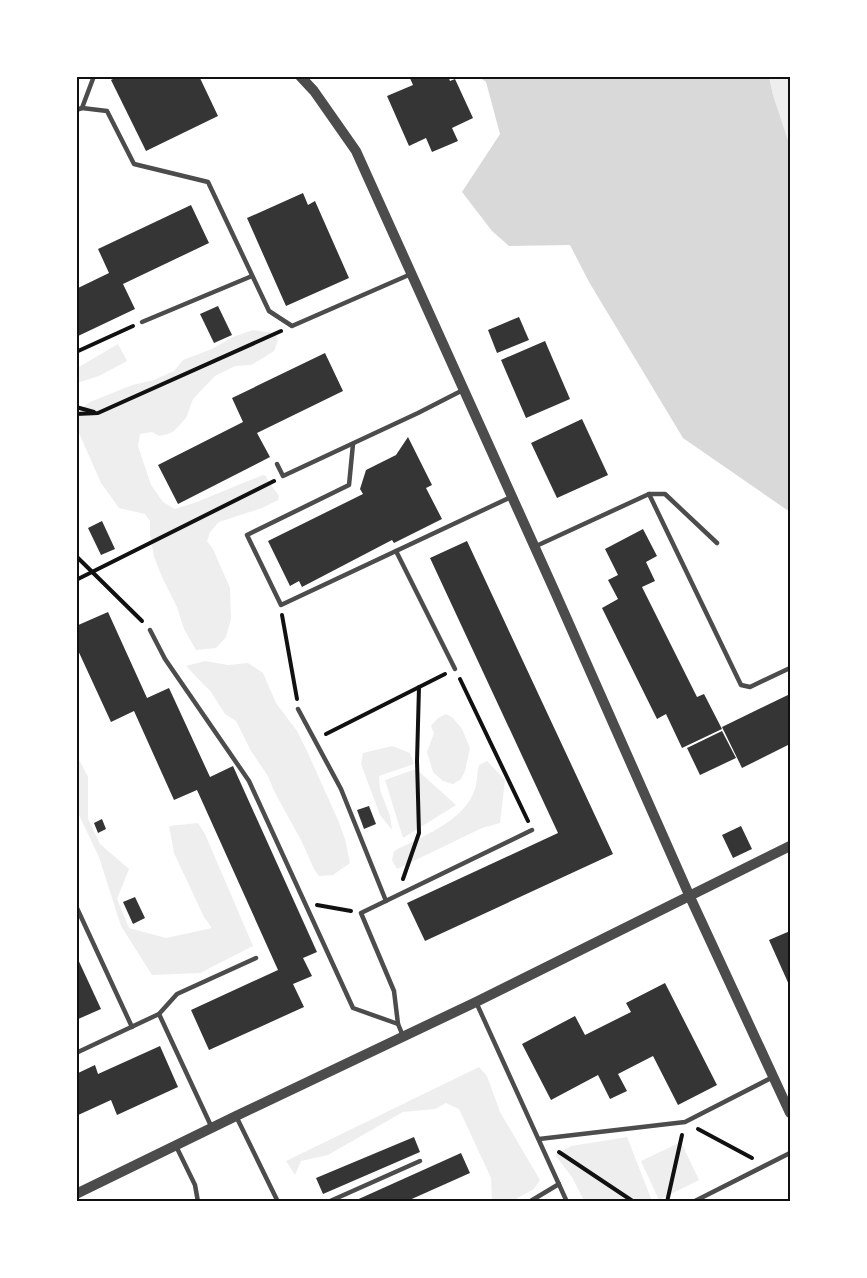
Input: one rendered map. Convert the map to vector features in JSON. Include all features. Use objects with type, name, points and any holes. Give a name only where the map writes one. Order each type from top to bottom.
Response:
[{"type":"street","points":[[300,76],[314,91],[356,151],[690,897],[790,1113]]},
{"type":"street","points":[[76,1194],[789,850]]},
{"type":"lane","points":[[94,76],[79,109],[107,111],[134,164],[208,182],[269,311],[292,326],[411,274]]},
{"type":"lane","points":[[142,322],[252,276]]},
{"type":"lane","points":[[277,464],[283,476],[463,390]]},
{"type":"lane","points":[[353,444],[349,485],[247,535],[280,605],[511,497]]},
{"type":"lane","points":[[649,494],[741,685],[750,687],[790,668]]},
{"type":"lane","points":[[534,547],[649,494],[665,494],[717,543]]},
{"type":"lane","points":[[396,550],[455,669]]},
{"type":"lane","points":[[150,630],[165,659],[249,781],[353,1008],[398,1024]]},
{"type":"lane","points":[[298,709],[341,789],[386,901]]},
{"type":"lane","points":[[403,1036],[398,1024],[394,991],[361,913],[532,830]]},
{"type":"lane","points":[[76,906],[132,1027]]},
{"type":"lane","points":[[76,1053],[159,1014],[177,994],[256,958]]},
{"type":"lane","points":[[476,1002],[567,1202]]},
{"type":"lane","points":[[159,1014],[212,1128]]},
{"type":"lane","points":[[538,1139],[685,1122],[773,1077]]},
{"type":"lane","points":[[236,1116],[278,1202]]},
{"type":"lane","points":[[176,1146],[195,1185],[198,1202]]},
{"type":"lane","points":[[693,1202],[790,1153]]},
{"type":"lane","points":[[328,1202],[420,1161]]},
{"type":"lane","points":[[529,1202],[560,1184]]},
{"type":"path","points":[[76,352],[142,322]]},
{"type":"path","points":[[76,414],[98,413],[292,326]]},
{"type":"path","points":[[76,407],[98,413]]},
{"type":"path","points":[[76,580],[283,476]]},
{"type":"path","points":[[76,556],[150,630]]},
{"type":"path","points":[[280,605],[298,709]]},
{"type":"path","points":[[315,740],[455,669],[532,830]]},
{"type":"path","points":[[397,896],[419,833],[417,761],[419,687]]},
{"type":"path","points":[[305,902],[361,913]]},
{"type":"path","points":[[667,1202],[685,1122],[766,1165]]},
{"type":"path","points":[[538,1139],[634,1202]]},
{"type":"shaded area","points":[[479,77],[769,77],[790,146],[790,512],[683,438],[589,282],[570,245],[509,246],[492,231],[462,192],[500,134],[486,82]]},
{"type":"shaded area","points":[[769,77],[790,77],[790,146],[773,95]]},
{"type":"shaded area","points":[[253,330],[275,333],[278,340],[274,351],[251,365],[235,366],[215,376],[193,399],[186,418],[174,431],[159,436],[152,432],[140,434],[138,446],[151,485],[163,502],[175,509],[263,475],[279,496],[278,500],[262,508],[219,522],[210,532],[207,541],[213,549],[230,588],[231,619],[226,637],[216,648],[196,650],[184,629],[177,607],[154,557],[150,521],[145,514],[119,508],[101,483],[79,433],[76,413],[90,402],[132,385],[154,380],[174,371],[183,360]]},
{"type":"shaded area","points":[[118,344],[127,361],[99,376],[77,383],[77,368]]},
{"type":"shaded area","points":[[205,661],[228,665],[248,663],[263,673],[276,703],[297,731],[307,751],[345,839],[350,863],[333,875],[319,876],[314,869],[268,776],[251,751],[236,721],[225,714],[211,692],[186,666]]},
{"type":"shaded area","points":[[446,714],[453,718],[462,729],[470,748],[465,771],[461,779],[453,784],[443,781],[433,772],[427,752],[434,733],[431,726],[438,718]]},
{"type":"shaded area","points":[[392,746],[410,753],[414,764],[379,776],[380,790],[390,816],[392,830],[380,815],[361,764],[363,753]]},
{"type":"shaded area","points":[[77,756],[88,777],[88,819],[100,844],[129,869],[117,899],[129,928],[166,938],[212,928],[204,917],[174,853],[169,826],[198,823],[205,834],[253,946],[200,973],[152,975],[121,926],[99,857],[77,811]]},
{"type":"shaded area","points":[[487,761],[505,780],[500,823],[482,828],[397,869],[392,860],[394,851],[441,827],[462,810],[475,789],[479,765]]},
{"type":"shaded area","points":[[416,769],[456,805],[403,838],[385,780]]},
{"type":"shaded area","points":[[479,1067],[487,1076],[500,1112],[540,1180],[534,1189],[512,1201],[492,1201],[491,1178],[459,1109],[446,1103],[435,1109],[403,1112],[328,1155],[301,1161],[295,1175],[286,1161]]},
{"type":"shaded area","points":[[627,1137],[652,1201],[584,1201],[572,1177],[555,1155],[571,1146]]},
{"type":"shaded area","points":[[681,1142],[699,1180],[659,1200],[641,1161]]},
{"type":"building","points":[[118,76],[199,76],[218,116],[146,151],[111,80]]},
{"type":"building","points":[[409,76],[448,76],[450,81],[455,79],[473,118],[452,128],[458,141],[432,152],[426,138],[409,146],[387,96],[413,85]]},
{"type":"building","points":[[303,193],[308,205],[315,201],[349,278],[286,306],[247,218]]},
{"type":"building","points":[[191,205],[209,243],[123,284],[135,309],[76,337],[76,289],[109,273],[98,249]]},
{"type":"building","points":[[218,306],[232,335],[214,343],[200,314]]},
{"type":"building","points":[[519,317],[529,340],[497,353],[488,330]]},
{"type":"building","points":[[545,341],[570,399],[526,418],[501,360]]},
{"type":"building","points":[[325,353],[343,391],[257,433],[270,457],[178,504],[158,465],[243,422],[232,398]]},
{"type":"building","points":[[582,419],[608,475],[557,498],[531,443]]},
{"type":"building","points":[[408,437],[432,485],[426,488],[442,519],[394,543],[392,540],[302,587],[299,581],[290,586],[268,541],[363,494],[360,489],[366,470],[396,455]]},
{"type":"building","points":[[102,521],[115,549],[101,555],[88,528]]},
{"type":"building","points":[[643,529],[657,556],[646,562],[655,581],[642,587],[697,697],[704,694],[722,729],[682,748],[666,714],[657,719],[602,608],[618,599],[608,580],[618,575],[605,549]]},
{"type":"building","points":[[467,541],[613,854],[425,941],[407,903],[558,833],[430,558]]},
{"type":"building","points":[[108,612],[147,698],[169,688],[210,777],[233,766],[317,952],[303,958],[312,976],[293,984],[304,1007],[209,1050],[191,1010],[278,970],[197,790],[174,800],[134,711],[111,722],[76,646],[76,626]]},
{"type":"building","points":[[790,694],[790,744],[742,768],[722,727]]},
{"type":"building","points":[[722,731],[736,758],[700,775],[687,748]]},
{"type":"building","points":[[369,806],[376,824],[364,829],[357,810]]},
{"type":"building","points":[[102,819],[106,829],[98,833],[94,823]]},
{"type":"building","points":[[741,826],[752,849],[733,858],[722,835]]},
{"type":"building","points":[[135,897],[145,918],[133,924],[123,902]]},
{"type":"building","points":[[790,931],[790,987],[769,940]]},
{"type":"building","points":[[76,955],[101,1009],[76,1020]]},
{"type":"building","points":[[665,983],[717,1085],[678,1105],[653,1056],[618,1074],[627,1091],[610,1099],[598,1075],[551,1100],[522,1044],[575,1016],[585,1035],[631,1012],[626,1003]]},
{"type":"building","points":[[160,1046],[178,1087],[117,1115],[111,1100],[76,1116],[76,1074],[95,1065],[98,1074]]},
{"type":"building","points":[[414,1137],[420,1152],[323,1194],[316,1178]]},
{"type":"building","points":[[461,1153],[470,1173],[405,1202],[352,1202]]}]
